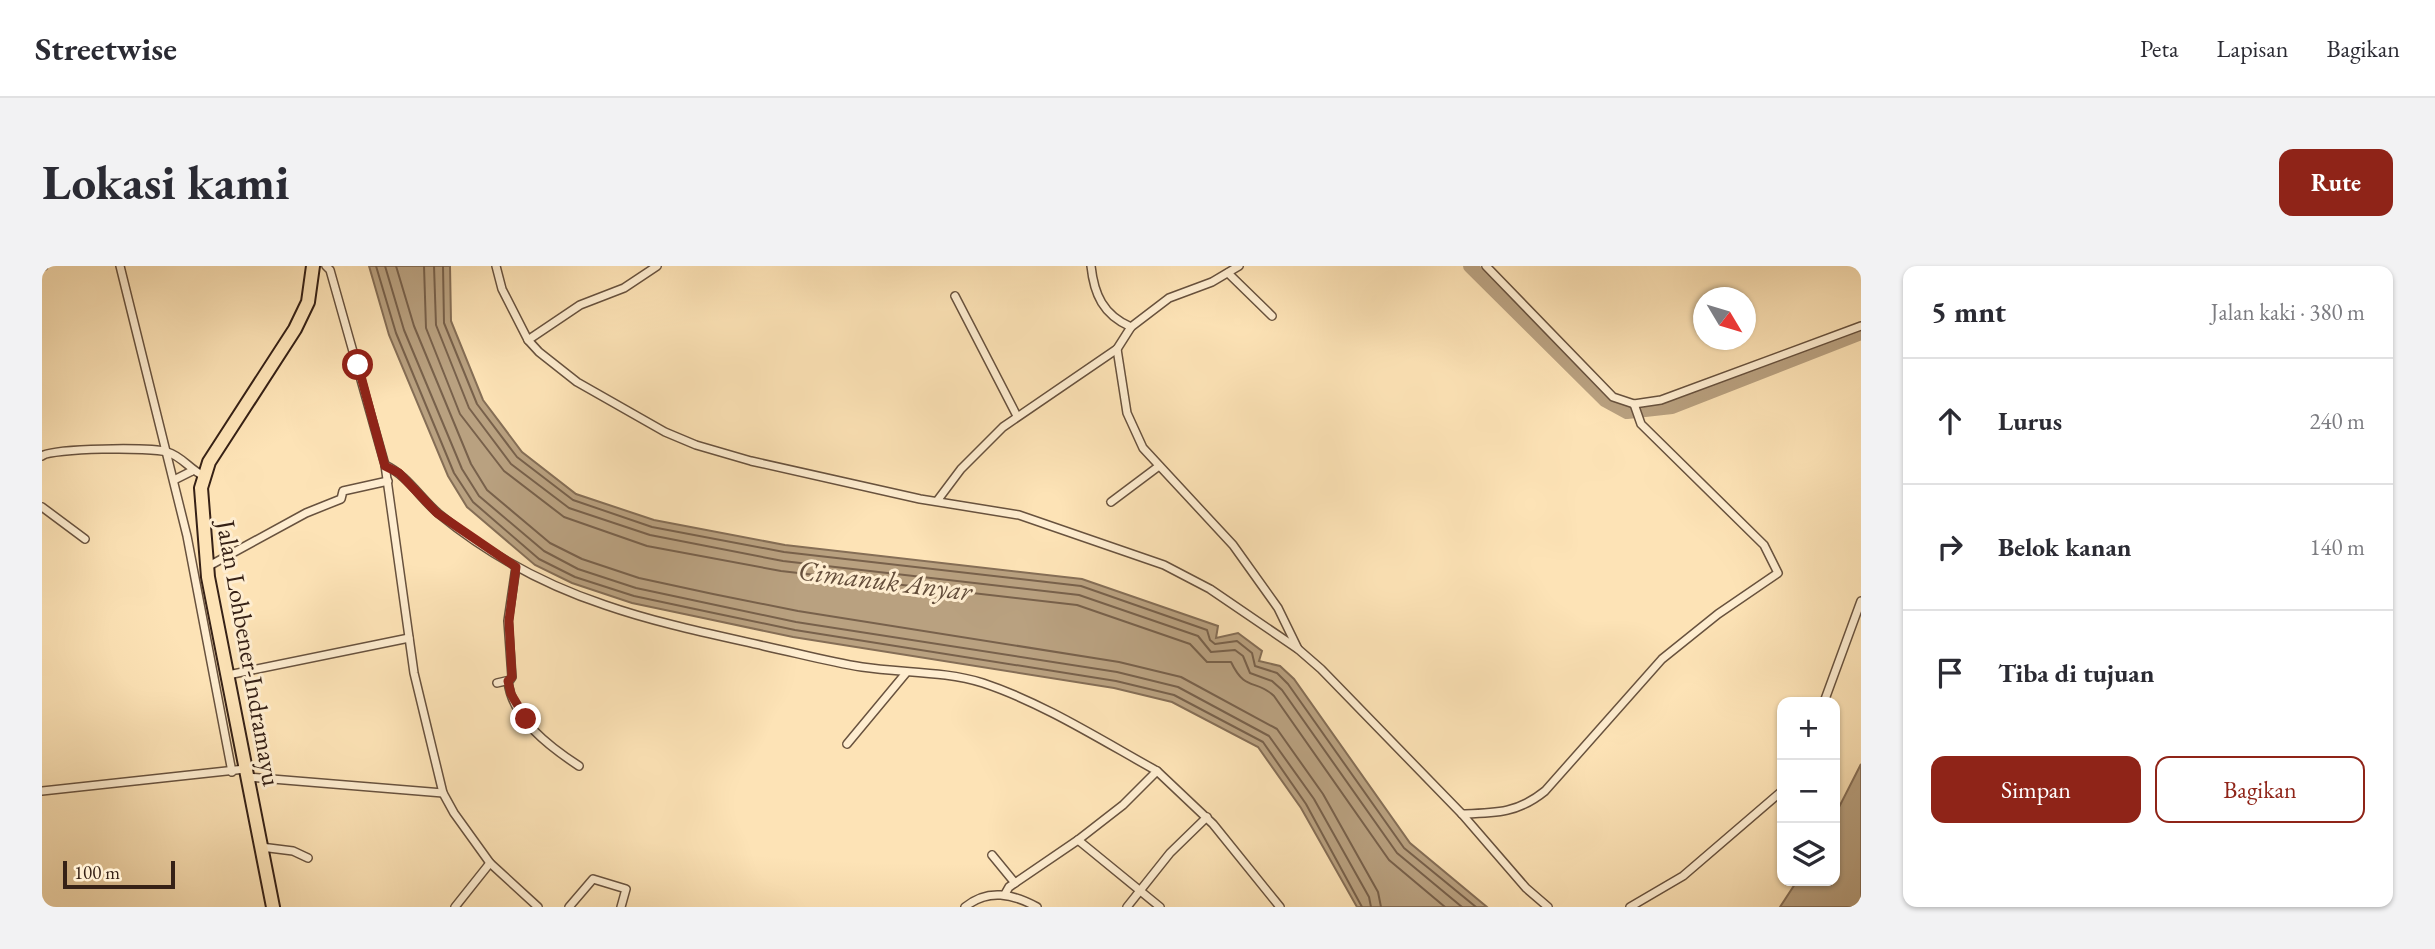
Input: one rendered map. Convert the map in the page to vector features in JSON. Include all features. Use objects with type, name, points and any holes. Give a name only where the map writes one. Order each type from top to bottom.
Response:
[{"type":"highway","name":"Jalan Lohbener-Indramayu","points":[[273,907],[261,847],[239,772],[228,675],[207,567],[201,500],[194,474],[226,432],[295,329],[308,302],[313,266]]},
{"type":"street","points":[[120,266],[171,453],[239,772]]},
{"type":"street","points":[[326,266],[330,270],[385,466],[416,684],[443,793],[490,863],[538,907]]},
{"type":"street","points":[[496,266],[502,289],[528,340],[539,352],[577,382],[653,426],[696,445],[751,461],[937,501],[1019,515],[1164,565],[1210,589],[1298,649],[1462,814],[1526,888],[1548,907]]},
{"type":"street","points":[[528,340],[580,305],[624,288],[657,266]]},
{"type":"street","points":[[1091,266],[1100,302],[1119,322],[1130,327]]},
{"type":"street","points":[[937,501],[961,469],[1017,416],[1117,349],[1130,327],[1169,298],[1239,266]]},
{"type":"street","points":[[1462,814],[1510,812],[1532,802],[1545,792],[1662,659],[1707,622],[1778,573],[1764,545],[1648,431],[1636,410],[1613,397],[1486,266]]},
{"type":"street","points":[[1228,273],[1272,316]]},
{"type":"street","points":[[955,296],[1017,416]]},
{"type":"street","points":[[1636,410],[1861,326]]},
{"type":"street","points":[[1117,349],[1132,429],[1159,466],[1233,545],[1278,608],[1298,649]]},
{"type":"street","points":[[42,455],[56,450],[85,449],[171,453],[194,474]]},
{"type":"street","points":[[385,466],[399,473],[437,513],[516,567],[605,605],[670,625],[859,667],[958,677],[983,684],[1036,706],[1157,771],[1207,817],[1251,867],[1280,907]]},
{"type":"street","points":[[1111,502],[1159,466]]},
{"type":"street","points":[[175,480],[194,474]]},
{"type":"street","points":[[207,567],[306,513],[341,499],[344,491],[387,481]]},
{"type":"street","points":[[42,508],[85,540]]},
{"type":"street","points":[[497,683],[508,681],[512,677],[509,607],[516,567]]},
{"type":"street","points":[[1826,697],[1861,601]]},
{"type":"street","points":[[228,675],[409,638]]},
{"type":"street","points":[[847,744],[906,673]]},
{"type":"street","points":[[508,681],[515,701],[538,734],[579,766]]},
{"type":"street","points":[[965,907],[979,899],[1004,894],[1123,805],[1157,771]]},
{"type":"street","points":[[42,790],[239,772],[443,793]]},
{"type":"street","points":[[1630,907],[1684,876],[1777,795]]},
{"type":"street","points":[[1127,907],[1170,853],[1207,817]]},
{"type":"street","points":[[1078,840],[1138,892],[1160,907]]},
{"type":"street","points":[[261,847],[293,851],[308,858]]},
{"type":"street","points":[[992,855],[1016,883]]},
{"type":"street","points":[[455,907],[490,863]]},
{"type":"street","points":[[569,907],[593,879],[626,890],[621,907]]},
{"type":"street","points":[[1004,894],[1037,907]]},
{"type":"water","name":"Cimanuk Anyar","points":[[369,266],[450,266],[451,321],[483,400],[522,452],[576,494],[654,520],[785,545],[1082,579],[1218,626],[1216,638],[1238,633],[1262,651],[1259,661],[1280,666],[1294,679],[1410,843],[1487,907],[1357,907],[1301,808],[1258,747],[1172,702],[1114,688],[793,637],[632,603],[572,583],[535,565],[467,507],[448,476],[389,335]]},
{"type":"water","points":[[1861,764],[1861,907],[1780,907],[1794,886],[1840,886],[1840,805]]},
{"type":"waterway","points":[[1470,266],[1605,400],[1627,412],[1672,407],[1861,333]]},
{"type":"route","points":[[358,365],[385,466],[399,473],[437,513],[516,567],[509,607],[512,677],[508,681],[511,694],[526,719]]}]
